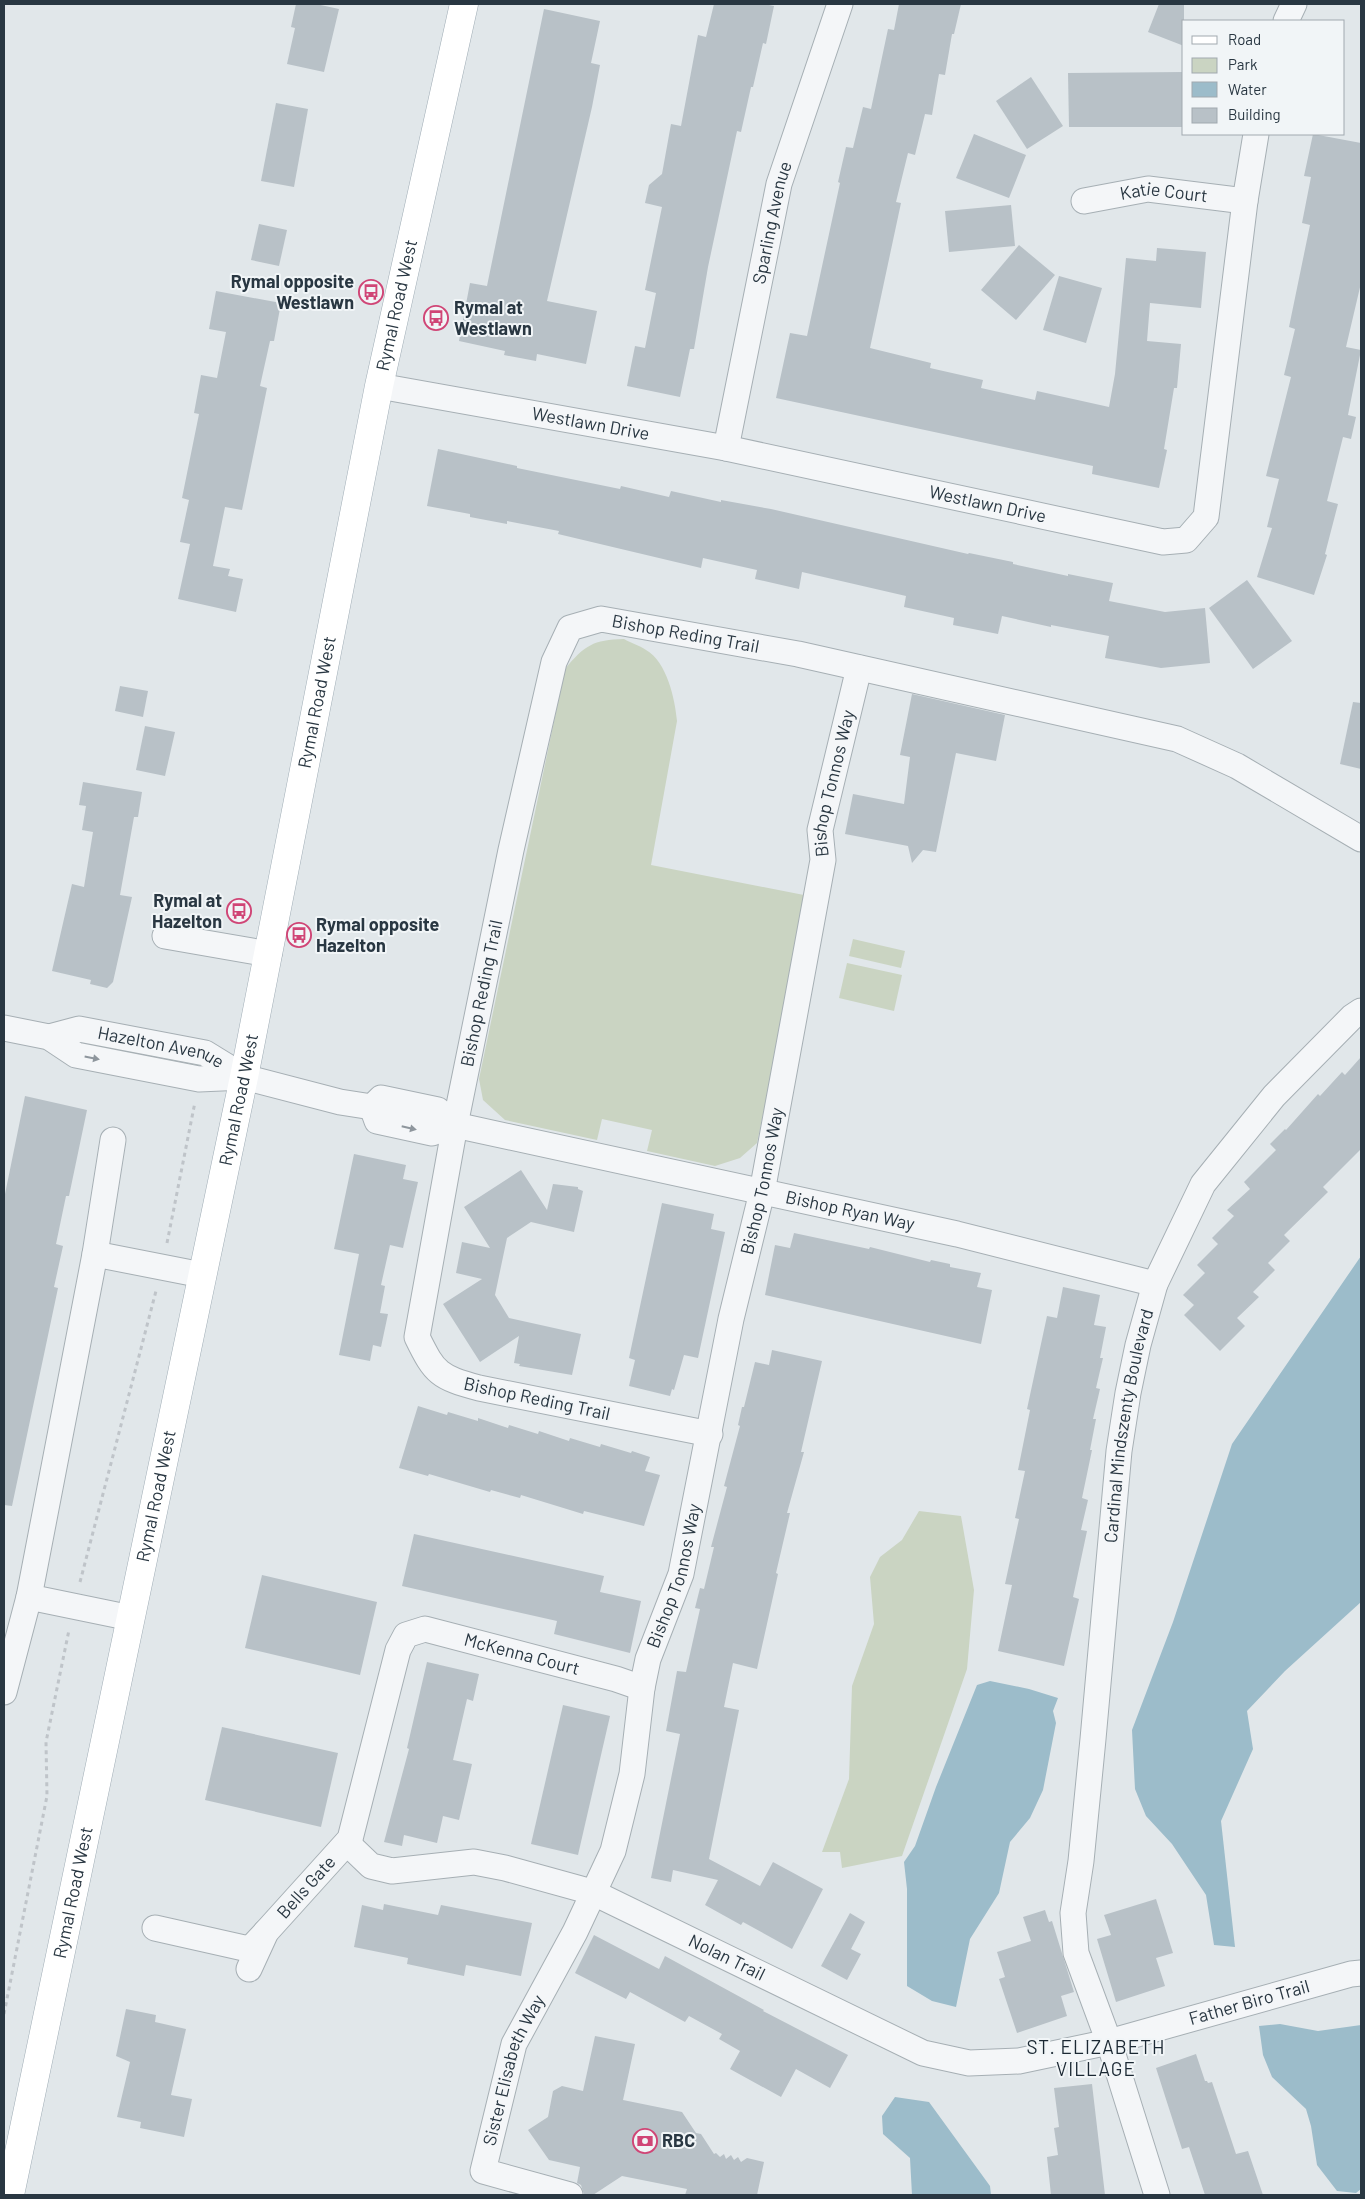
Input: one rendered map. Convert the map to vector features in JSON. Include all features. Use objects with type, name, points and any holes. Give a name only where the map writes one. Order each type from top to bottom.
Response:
[{"type":"main road","name":"Rymal Road West","points":[[10,2195],[244,1077],[379,386],[464,4]]},
{"type":"street","name":"Sparling Avenue","points":[[726,448],[779,184],[840,4]]},
{"type":"street","points":[[1286,20],[1294,4]]},
{"type":"street","name":"Westlawn Drive","points":[[379,386],[726,448],[1163,542],[1186,540],[1206,517],[1245,202],[1256,135]]},
{"type":"street","name":"Katie Court","points":[[1084,200],[1148,189],[1245,202]]},
{"type":"street","name":"Bishop Reding Trail","points":[[710,1434],[479,1388],[450,1380],[430,1364],[418,1337],[455,1124],[511,850],[554,662],[570,628],[601,618],[798,654],[1178,739],[1236,766],[1361,839]]},
{"type":"street","name":"Bishop Tonnos Way","points":[[642,1688],[648,1659],[681,1574],[710,1434],[731,1319],[762,1192],[823,860],[820,830],[859,668]]},
{"type":"street","points":[[165,936],[268,954]]},
{"type":"street","name":"Cardinal Mindszenty Boulevard","points":[[1157,2195],[1110,2042],[1076,1953],[1073,1913],[1081,1861],[1119,1450],[1138,1345],[1155,1284],[1202,1184],[1274,1096],[1352,1017],[1361,1011]]},
{"type":"street","name":"Hazelton Avenue","points":[[4,1028],[49,1037],[76,1055],[199,1079],[244,1077]]},
{"type":"street","name":"Hazelton Avenue","points":[[49,1037],[79,1029],[205,1053],[244,1077]]},
{"type":"street","name":"Bishop Ryan Way","points":[[244,1077],[340,1102],[372,1107],[381,1098],[438,1110],[455,1124],[957,1234],[1155,1284]]},
{"type":"street","points":[[4,1692],[29,1597],[96,1254],[113,1140]]},
{"type":"street","points":[[96,1254],[202,1275]]},
{"type":"street","points":[[29,1597],[73,1608],[131,1618]]},
{"type":"street","name":"McKenna Court","points":[[347,1843],[350,1840],[398,1650],[406,1635],[424,1629],[642,1688]]},
{"type":"street","points":[[592,1892],[613,1851],[632,1774],[642,1688]]},
{"type":"street","name":"Nolan Trail","points":[[347,1843],[371,1866],[392,1871],[474,1862],[505,1868],[592,1892],[923,2053],[969,2063],[1019,2061],[1110,2042]]},
{"type":"street","name":"Bells Gate","points":[[155,1928],[244,1948],[252,1947],[347,1843]]},
{"type":"street","name":"Sister Elisabeth Way","points":[[570,2195],[483,2171],[514,2044],[575,1932],[592,1892]]},
{"type":"street","name":"Bells Gate","points":[[249,1969],[266,1932]]},
{"type":"street","name":"Father Biro Trail","points":[[1110,2042],[1351,1974],[1361,1973]]},
{"type":"path","points":[[4,2014],[47,1796],[46,1742],[73,1608],[163,1267],[199,1079]]},
{"type":"green space","points":[[624,639],[646,650],[659,663],[669,682],[676,712],[677,721],[651,865],[809,896],[757,1143],[740,1158],[715,1166],[647,1151],[652,1130],[602,1119],[597,1140],[505,1120],[483,1100],[479,1079],[565,669],[578,654],[590,645]]},
{"type":"green space","points":[[853,939],[905,951],[901,968],[849,956]]},
{"type":"green space","points":[[847,963],[902,975],[894,1011],[839,998]]},
{"type":"green space","points":[[919,1511],[961,1516],[974,1590],[967,1669],[902,1856],[842,1868],[840,1852],[822,1852],[849,1779],[852,1686],[874,1624],[870,1577],[880,1557],[902,1540]]},
{"type":"water","points":[[1361,1256],[1361,1602],[1285,1671],[1247,1711],[1253,1749],[1221,1821],[1235,1947],[1214,1945],[1206,1895],[1172,1844],[1146,1816],[1135,1789],[1132,1730],[1173,1622],[1232,1444]]},
{"type":"water","points":[[990,1681],[1029,1689],[1058,1698],[1053,1711],[1056,1723],[1043,1790],[1030,1818],[1010,1842],[999,1893],[970,1939],[956,2007],[932,2001],[907,1986],[907,1889],[904,1862],[915,1846],[936,1787],[977,1685]]},
{"type":"water","points":[[1280,2024],[1318,2031],[1361,2025],[1361,2189],[1356,2193],[1337,2191],[1317,2165],[1311,2126],[1306,2109],[1272,2077],[1263,2055],[1259,2026]]},
{"type":"water","points":[[895,2097],[929,2102],[990,2186],[991,2195],[912,2195],[910,2158],[883,2134],[882,2116]]},
{"type":"building","points":[[296,4],[316,4],[339,9],[324,72],[287,64],[295,28],[291,27]]},
{"type":"building","points":[[714,4],[764,4],[774,6],[766,44],[763,43],[741,132],[737,131],[708,267],[694,349],[690,349],[680,397],[627,386],[635,346],[645,348],[656,293],[645,290],[662,207],[645,203],[649,185],[662,174],[671,124],[681,126],[698,35],[706,37]]},
{"type":"building","points":[[899,4],[961,4],[954,34],[952,34],[945,75],[939,74],[932,115],[925,114],[915,155],[908,153],[896,202],[901,203],[870,348],[931,363],[930,368],[983,380],[981,388],[1035,400],[1037,391],[1109,407],[1115,374],[1126,258],[1156,261],[1157,248],[1206,252],[1201,308],[1150,303],[1147,341],[1181,344],[1177,388],[1174,388],[1164,449],[1167,450],[1159,488],[1092,474],[1093,466],[776,398],[790,333],[807,336],[846,147],[853,148],[863,107],[871,109],[888,29],[894,30]]},
{"type":"building","points":[[1159,4],[1184,4],[1182,45],[1148,32]]},
{"type":"building","points":[[544,9],[600,21],[591,63],[600,65],[547,301],[597,311],[586,364],[537,354],[536,361],[504,355],[505,351],[459,341],[470,283],[487,286]]},
{"type":"building","points":[[1182,72],[1182,127],[1069,127],[1068,73]]},
{"type":"building","points":[[1031,77],[1063,126],[1027,149],[996,101]]},
{"type":"building","points":[[276,103],[308,109],[294,187],[261,181]]},
{"type":"building","points":[[974,134],[1026,155],[1009,198],[956,178]]},
{"type":"building","points":[[1313,135],[1361,143],[1361,283],[1346,347],[1361,350],[1348,415],[1356,417],[1351,439],[1343,437],[1327,501],[1338,504],[1325,554],[1327,555],[1314,595],[1257,577],[1272,528],[1267,527],[1279,479],[1266,476],[1291,377],[1284,375],[1295,329],[1289,327],[1310,225],[1302,223],[1311,177],[1304,176]]},
{"type":"building","points":[[1011,205],[1015,246],[949,252],[945,211]]},
{"type":"building","points":[[259,224],[287,230],[279,266],[251,260]]},
{"type":"building","points":[[1019,245],[1055,275],[1016,320],[981,290]]},
{"type":"building","points":[[1059,276],[1102,288],[1086,343],[1043,330]]},
{"type":"building","points":[[216,291],[281,303],[274,341],[270,341],[260,386],[267,388],[242,510],[225,507],[213,566],[230,569],[228,576],[243,579],[236,612],[178,599],[190,544],[180,542],[189,500],[182,498],[199,414],[194,413],[201,375],[217,378],[226,332],[209,329]]},
{"type":"building","points":[[438,449],[517,466],[517,468],[620,489],[621,486],[669,497],[671,491],[721,502],[721,500],[771,509],[968,554],[1013,562],[1013,564],[1068,576],[1068,574],[1113,583],[1109,601],[1165,612],[1205,608],[1210,663],[1161,668],[1105,658],[1109,636],[1051,625],[1051,627],[1002,616],[998,634],[953,625],[954,618],[904,607],[906,596],[802,572],[799,589],[755,579],[757,570],[703,558],[701,568],[558,534],[559,531],[507,521],[507,524],[470,517],[470,514],[427,506]]},
{"type":"building","points":[[1247,580],[1292,641],[1253,669],[1209,608]]},
{"type":"building","points":[[120,686],[148,691],[143,717],[115,711]]},
{"type":"building","points":[[912,694],[1005,715],[996,761],[956,753],[936,852],[923,850],[912,863],[908,846],[845,834],[853,794],[904,804],[910,757],[900,755]]},
{"type":"building","points":[[1353,702],[1361,703],[1361,769],[1340,764]]},
{"type":"building","points":[[145,726],[175,732],[165,776],[136,770]]},
{"type":"building","points":[[83,782],[142,792],[138,817],[134,817],[120,895],[132,897],[113,982],[107,988],[90,984],[91,980],[52,971],[72,884],[84,887],[93,832],[82,830],[86,806],[79,805]]},
{"type":"building","points":[[1361,1057],[1361,1149],[1323,1187],[1328,1192],[1284,1235],[1290,1241],[1268,1263],[1275,1270],[1253,1292],[1259,1297],[1237,1318],[1245,1326],[1220,1351],[1184,1315],[1194,1305],[1183,1295],[1205,1273],[1197,1265],[1218,1244],[1212,1238],[1234,1216],[1227,1210],[1250,1189],[1244,1182],[1276,1150],[1270,1144],[1286,1130],[1318,1094],[1320,1096],[1342,1072],[1345,1075]]},
{"type":"building","points":[[25,1096],[87,1110],[69,1196],[66,1196],[56,1244],[63,1246],[54,1287],[58,1288],[12,1506],[4,1505],[4,1199]]},
{"type":"building","points":[[354,1154],[406,1165],[403,1179],[418,1182],[403,1248],[390,1245],[381,1285],[385,1286],[380,1313],[388,1314],[381,1347],[373,1345],[370,1361],[339,1355],[359,1254],[334,1249]]},
{"type":"building","points":[[521,1170],[547,1210],[553,1184],[578,1187],[578,1189],[583,1191],[574,1232],[531,1222],[507,1238],[495,1295],[509,1318],[581,1334],[572,1375],[519,1366],[520,1364],[514,1363],[519,1336],[480,1362],[443,1304],[482,1279],[456,1273],[462,1242],[490,1248],[464,1207]]},
{"type":"building","points":[[662,1203],[714,1214],[711,1229],[725,1232],[698,1358],[684,1355],[674,1390],[672,1389],[670,1396],[629,1386],[635,1360],[629,1358]]},
{"type":"building","points":[[794,1233],[869,1249],[870,1247],[930,1262],[931,1260],[950,1264],[950,1267],[981,1273],[977,1287],[992,1290],[981,1344],[765,1295],[775,1245],[790,1248]]},
{"type":"building","points":[[1063,1287],[1100,1295],[1094,1325],[1106,1327],[1100,1358],[1103,1358],[1096,1388],[1100,1389],[1093,1419],[1096,1419],[1090,1450],[1092,1450],[1082,1498],[1088,1500],[1081,1530],[1087,1531],[1073,1597],[1079,1599],[1064,1666],[998,1651],[1012,1585],[1005,1584],[1019,1519],[1015,1518],[1025,1471],[1018,1470],[1030,1410],[1027,1409],[1047,1316],[1057,1318]]},
{"type":"building","points":[[772,1350],[822,1361],[801,1452],[804,1452],[787,1513],[790,1513],[757,1669],[733,1663],[724,1707],[739,1710],[709,1859],[760,1886],[773,1862],[823,1889],[792,1949],[743,1922],[741,1925],[705,1905],[718,1880],[673,1870],[671,1882],[651,1878],[680,1734],[666,1731],[677,1671],[686,1672],[700,1609],[695,1608],[700,1588],[704,1589],[714,1547],[711,1547],[727,1487],[724,1486],[740,1426],[738,1425],[742,1407],[744,1407],[755,1362],[769,1365]]},
{"type":"building","points":[[418,1406],[447,1415],[448,1412],[478,1421],[478,1418],[508,1428],[509,1425],[538,1434],[539,1431],[569,1441],[570,1438],[600,1447],[601,1444],[650,1457],[645,1471],[660,1475],[644,1526],[584,1511],[583,1514],[521,1495],[520,1498],[491,1490],[490,1492],[429,1474],[428,1476],[399,1468]]},
{"type":"building","points":[[414,1534],[604,1576],[600,1592],[641,1601],[630,1653],[554,1634],[557,1621],[402,1586]]},
{"type":"building","points":[[262,1575],[377,1602],[360,1675],[245,1648]]},
{"type":"building","points":[[427,1662],[479,1674],[473,1701],[467,1699],[453,1760],[472,1764],[459,1820],[443,1816],[437,1843],[404,1835],[402,1846],[384,1842],[409,1749],[407,1748]]},
{"type":"building","points":[[563,1705],[610,1716],[578,1855],[531,1844]]},
{"type":"building","points":[[222,1727],[338,1753],[321,1827],[205,1800]]},
{"type":"building","points":[[1156,1899],[1173,1953],[1156,1958],[1165,1986],[1116,2002],[1097,1939],[1111,1935],[1104,1915]]},
{"type":"building","points":[[384,1904],[438,1915],[441,1905],[532,1923],[521,1976],[466,1965],[464,1976],[407,1964],[408,1958],[354,1947],[362,1905],[383,1910]]},
{"type":"building","points":[[1045,1910],[1049,1922],[1052,1921],[1074,1992],[1061,1996],[1067,2016],[1017,2033],[999,1979],[1005,1977],[997,1952],[1031,1941],[1023,1917]]},
{"type":"building","points":[[850,1913],[865,1922],[851,1949],[861,1954],[847,1980],[821,1966]]},
{"type":"building","points":[[594,1935],[659,1969],[665,1956],[763,2011],[848,2055],[830,2088],[796,2069],[781,2097],[730,2069],[740,2051],[719,2039],[722,2034],[689,2016],[685,2022],[630,1992],[626,1999],[575,1973]]},
{"type":"building","points":[[126,2009],[156,2015],[155,2022],[186,2029],[171,2095],[192,2099],[184,2137],[140,2128],[141,2122],[117,2117],[130,2062],[116,2056]]},
{"type":"building","points":[[595,2036],[635,2044],[623,2100],[682,2112],[696,2133],[701,2134],[714,2154],[716,2153],[720,2157],[724,2154],[726,2159],[731,2155],[734,2160],[738,2157],[741,2162],[747,2158],[764,2162],[757,2195],[685,2195],[687,2189],[622,2176],[593,2195],[584,2195],[581,2185],[577,2183],[580,2167],[549,2160],[528,2130],[548,2117],[553,2091],[562,2086],[583,2091]]},
{"type":"building","points":[[1196,2054],[1205,2081],[1208,2083],[1212,2082],[1236,2154],[1248,2151],[1263,2195],[1205,2195],[1189,2147],[1182,2149],[1156,2068]]},
{"type":"building","points":[[1092,2084],[1105,2195],[1051,2195],[1047,2157],[1058,2155],[1054,2128],[1059,2127],[1054,2088]]},
{"type":"place","name":"Rymal opposite Westlawn","points":[[371,292]]},
{"type":"place","name":"Rymal at Westlawn","points":[[436,318]]},
{"type":"place","name":"Rymal at Hazelton","points":[[239,911]]},
{"type":"place","name":"Rymal opposite Hazelton","points":[[299,935]]},
{"type":"place","name":"RBC","points":[[645,2141]]},
{"type":"district","name":"ST. ELIZABETH VILLAGE","points":[[1096,2058]]}]
